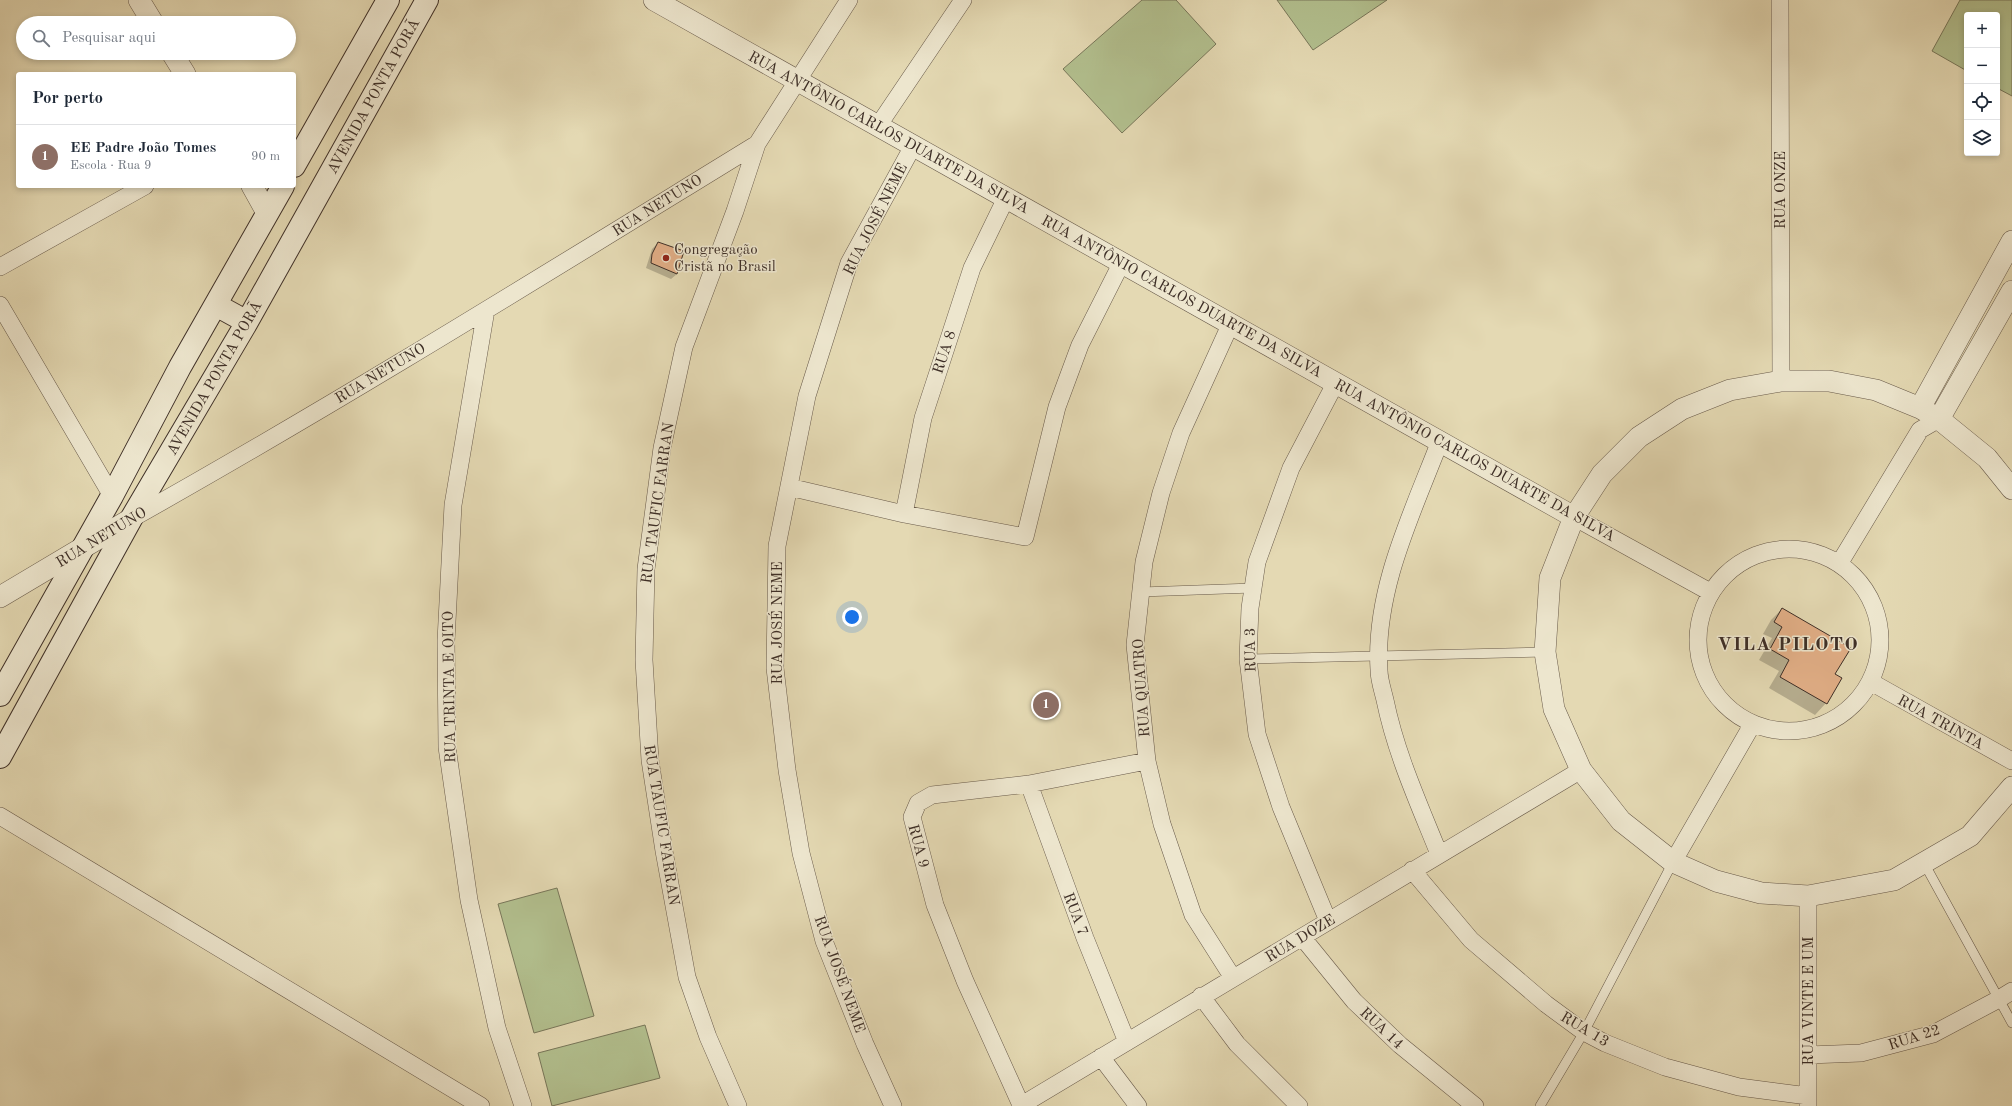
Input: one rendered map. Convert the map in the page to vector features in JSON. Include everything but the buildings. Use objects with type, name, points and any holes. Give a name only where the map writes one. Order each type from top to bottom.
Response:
[{"type":"main road","points":[[296,162],[388,0]]},
{"type":"main road","name":"AVENIDA PONTA PORÃ","points":[[0,757],[131,519],[248,322],[427,0]]},
{"type":"main road","name":"AVENIDA PONTA PORÃ","points":[[0,695],[112,496],[282,188]]},
{"type":"main road","points":[[216,305],[248,322]]},
{"type":"street","points":[[139,0],[149,16]]},
{"type":"street","name":"RUA ANTÔNIO CARLOS DUARTE DA SILVA","points":[[654,0],[1710,592]]},
{"type":"street","name":"RUA TAUFIC FARRAN","points":[[738,1106],[708,1037],[687,978],[664,851],[650,760],[644,660],[646,569],[662,448],[684,347],[736,212],[757,144],[799,81],[849,0]]},
{"type":"street","points":[[878,126],[963,0]]},
{"type":"street","name":"RUA ONZE","points":[[1780,0],[1780,381]]},
{"type":"street","points":[[176,60],[184,72]]},
{"type":"street","name":"RUA NETUNO","points":[[0,597],[486,310],[757,144]]},
{"type":"street","name":"RUA JOSÉ NEME","points":[[893,1106],[865,1044],[824,941],[801,853],[787,770],[775,668],[777,546],[807,396],[849,263],[913,146]]},
{"type":"street","points":[[0,267],[141,188]]},
{"type":"street","points":[[253,188],[267,213]]},
{"type":"street","name":"RUA 8","points":[[904,514],[923,418],[943,356],[972,268],[1006,198]]},
{"type":"street","points":[[1920,430],[1920,408],[2012,241]]},
{"type":"street","points":[[789,487],[904,514],[1025,536],[1057,407],[1080,345],[1122,262]]},
{"type":"street","points":[[1840,564],[1920,430],[1939,419],[2012,291]]},
{"type":"street","points":[[0,305],[112,496]]},
{"type":"street","name":"RUA TRINTA E OITO","points":[[486,310],[453,505],[446,642],[447,747],[469,900],[497,1028],[523,1106]]},
{"type":"street","name":"RUA QUATRO","points":[[1231,323],[1181,433],[1161,493],[1144,562],[1135,645],[1147,761],[1162,824],[1193,915],[1233,978]]},
{"type":"street","points":[[2012,489],[1987,458],[1939,419],[1920,408],[1876,390],[1828,381],[1780,381],[1730,390],[1682,409],[1639,437],[1602,474],[1574,516],[1550,578],[1545,652],[1554,709],[1581,770],[1621,821],[1673,862],[1716,881],[1761,893],[1808,896],[1894,880],[1970,836],[2012,786]]},
{"type":"street","name":"RUA 3","points":[[1328,921],[1281,807],[1257,734],[1248,659],[1250,608],[1257,562],[1291,468],[1336,382]]},
{"type":"street","points":[[1439,854],[1405,768],[1390,722],[1379,671],[1379,655],[1380,622],[1392,569],[1440,441]]},
{"type":"street","points":[[1783,548],[1812,551],[1840,564],[1860,582],[1873,604],[1880,630],[1879,657],[1871,682],[1855,704],[1833,721],[1807,730],[1779,732],[1752,725],[1726,707],[1707,682],[1697,653],[1698,621],[1710,592],[1729,570],[1754,555],[1783,548]]},
{"type":"street","name":"RUA TRINTA","points":[[1871,682],[2012,761]]},
{"type":"street","points":[[1673,862],[1752,725]]},
{"type":"street","name":"RUA 9","points":[[1020,1106],[965,981],[935,905],[912,817],[918,803],[932,795],[1029,784],[1147,761]]},
{"type":"street","name":"RUA DOZE","points":[[1020,1106],[1201,996],[1581,770]]},
{"type":"street","name":"RUA 7","points":[[1029,784],[1076,916],[1126,1042]]},
{"type":"street","points":[[0,816],[481,1106]]},
{"type":"street","name":"RUA 13","points":[[1412,870],[1472,940],[1546,1004],[1584,1032],[1605,1043],[1665,1067],[1739,1087],[1808,1101]]},
{"type":"street","name":"RUA VINTE E UM","points":[[1808,896],[1808,1101]]},
{"type":"street","name":"RUA 14","points":[[1302,937],[1354,1002],[1400,1045],[1475,1106]]},
{"type":"street","name":"RUA 22","points":[[1808,1055],[1861,1053],[1933,1034],[2006,995]]},
{"type":"street","points":[[1201,996],[1236,1044],[1299,1106]]},
{"type":"street","points":[[1101,1057],[1138,1106]]},
{"type":"lane","points":[[1141,592],[1253,588]]},
{"type":"lane","points":[[1248,659],[1545,652]]},
{"type":"lane","points":[[1540,1106],[1584,1032],[1673,862]]},
{"type":"lane","points":[[1924,863],[2006,995],[2012,1023]]},
{"type":"green space","points":[[1142,0],[1176,0],[1216,44],[1122,133],[1063,69]]},
{"type":"green space","points":[[1277,0],[1387,0],[1313,50]]},
{"type":"green space","points":[[1960,0],[2012,0],[2012,96],[2000,90],[2000,12],[1964,12],[1964,69],[1932,51]]},
{"type":"green space","points":[[557,888],[594,1016],[534,1033],[498,904]]},
{"type":"green space","points":[[645,1025],[660,1078],[552,1106],[538,1053]]},
{"type":"place","name":"Congregação Cristã no Brasil","points":[[666,258]]},
{"type":"place","name":"EE Padre João Tomes","points":[[1046,705]]},
{"type":"district","name":"VILA PILOTO","points":[[1788,643]]}]
